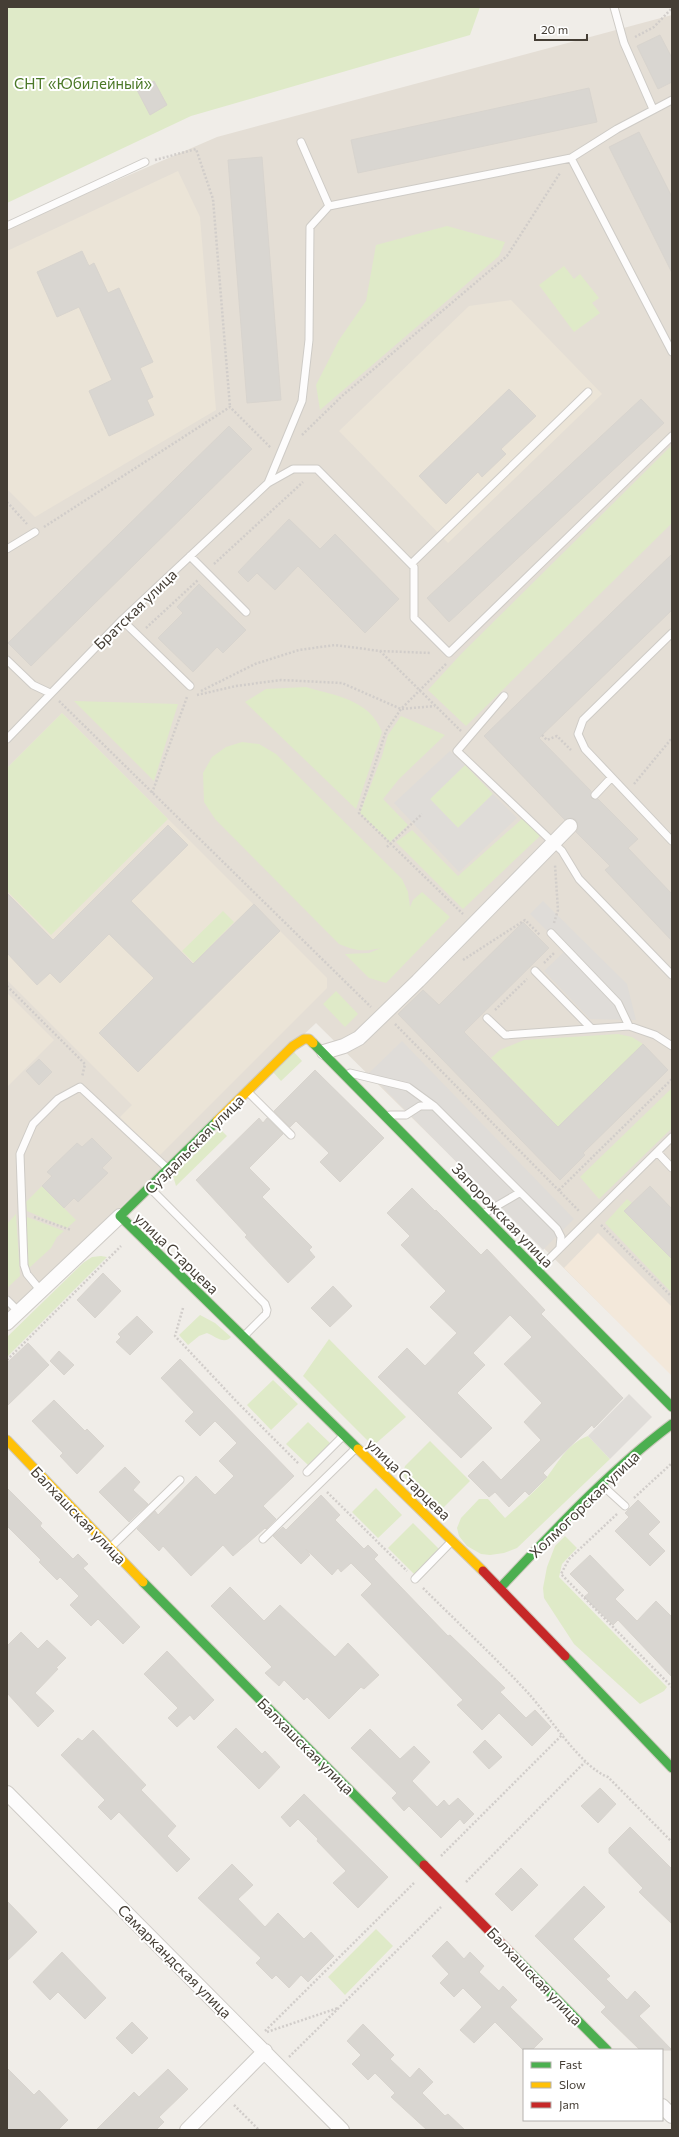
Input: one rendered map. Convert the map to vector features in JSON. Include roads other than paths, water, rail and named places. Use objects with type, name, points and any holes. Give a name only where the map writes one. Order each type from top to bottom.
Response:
[{"type":"street","points":[[319,1047],[344,1046],[359,1038],[558,847],[570,826]]},
{"type":"street","name":"Суздальская улица","points":[[7,1323],[150,1188],[297,1043],[304,1039],[319,1047]]},
{"type":"street","name":"Запорожская улица","points":[[319,1047],[672,1407]]},
{"type":"street","name":"улица Старцева","points":[[120,1216],[500,1588],[672,1768]]},
{"type":"street","name":"Холмогорская улица","points":[[500,1588],[602,1485],[672,1424]]},
{"type":"street","name":"Балхашская улица","points":[[7,1440],[110,1549],[606,2049]]},
{"type":"street","name":"Самаркандская улица","points":[[7,1793],[342,2130]]},
{"type":"street","points":[[187,2130],[265,2051]]},
{"type":"street","points":[[663,2107],[672,2116]]},
{"type":"lane","points":[[614,7],[624,43],[653,109]]},
{"type":"lane","points":[[268,483],[302,401],[309,340],[310,227],[329,206],[571,158],[653,109],[672,100]]},
{"type":"lane","points":[[301,142],[329,206]]},
{"type":"lane","points":[[571,158],[672,352]]},
{"type":"lane","points":[[7,226],[145,162]]},
{"type":"lane","points":[[411,564],[588,392]]},
{"type":"lane","points":[[268,483],[293,469],[316,469],[414,567],[414,618],[449,653],[672,436]]},
{"type":"lane","name":"Братская улица","points":[[7,739],[122,620],[268,483]]},
{"type":"lane","points":[[7,549],[35,532]]},
{"type":"lane","points":[[190,556],[246,612]]},
{"type":"lane","points":[[122,620],[190,686]]},
{"type":"lane","points":[[672,633],[583,720],[578,734],[585,749],[672,841]]},
{"type":"lane","points":[[7,660],[33,685],[50,693]]},
{"type":"lane","points":[[504,696],[457,751],[558,847],[579,879],[672,975]]},
{"type":"lane","points":[[595,795],[612,778]]},
{"type":"lane","points":[[551,933],[618,1003],[629,1026]]},
{"type":"lane","points":[[535,971],[591,1028]]},
{"type":"lane","points":[[487,1018],[504,1035],[629,1026],[655,1035],[672,1046]]},
{"type":"lane","points":[[343,1071],[408,1087],[434,1106],[519,1193],[557,1229],[561,1237],[560,1247]]},
{"type":"lane","points":[[41,1291],[25,1270],[21,1212],[20,1154],[33,1124],[58,1099],[80,1087],[168,1170]]},
{"type":"lane","points":[[247,1091],[291,1135]]},
{"type":"lane","points":[[386,1116],[406,1115],[420,1106],[434,1106]]},
{"type":"lane","points":[[538,1270],[672,1137]]},
{"type":"lane","points":[[657,1152],[672,1168]]},
{"type":"lane","points":[[150,1188],[266,1306],[268,1310],[265,1315],[244,1337]]},
{"type":"lane","points":[[483,1215],[519,1193]]},
{"type":"lane","points":[[7,1300],[19,1312]]},
{"type":"lane","points":[[307,1472],[344,1435]]},
{"type":"lane","points":[[263,1539],[356,1447]]},
{"type":"lane","points":[[110,1549],[180,1480]]},
{"type":"lane","points":[[602,1485],[625,1506]]},
{"type":"lane","points":[[415,1579],[452,1541]]},
{"type":"park label","name":"СНТ «Юбилейный»","points":[[83,83]]}]
